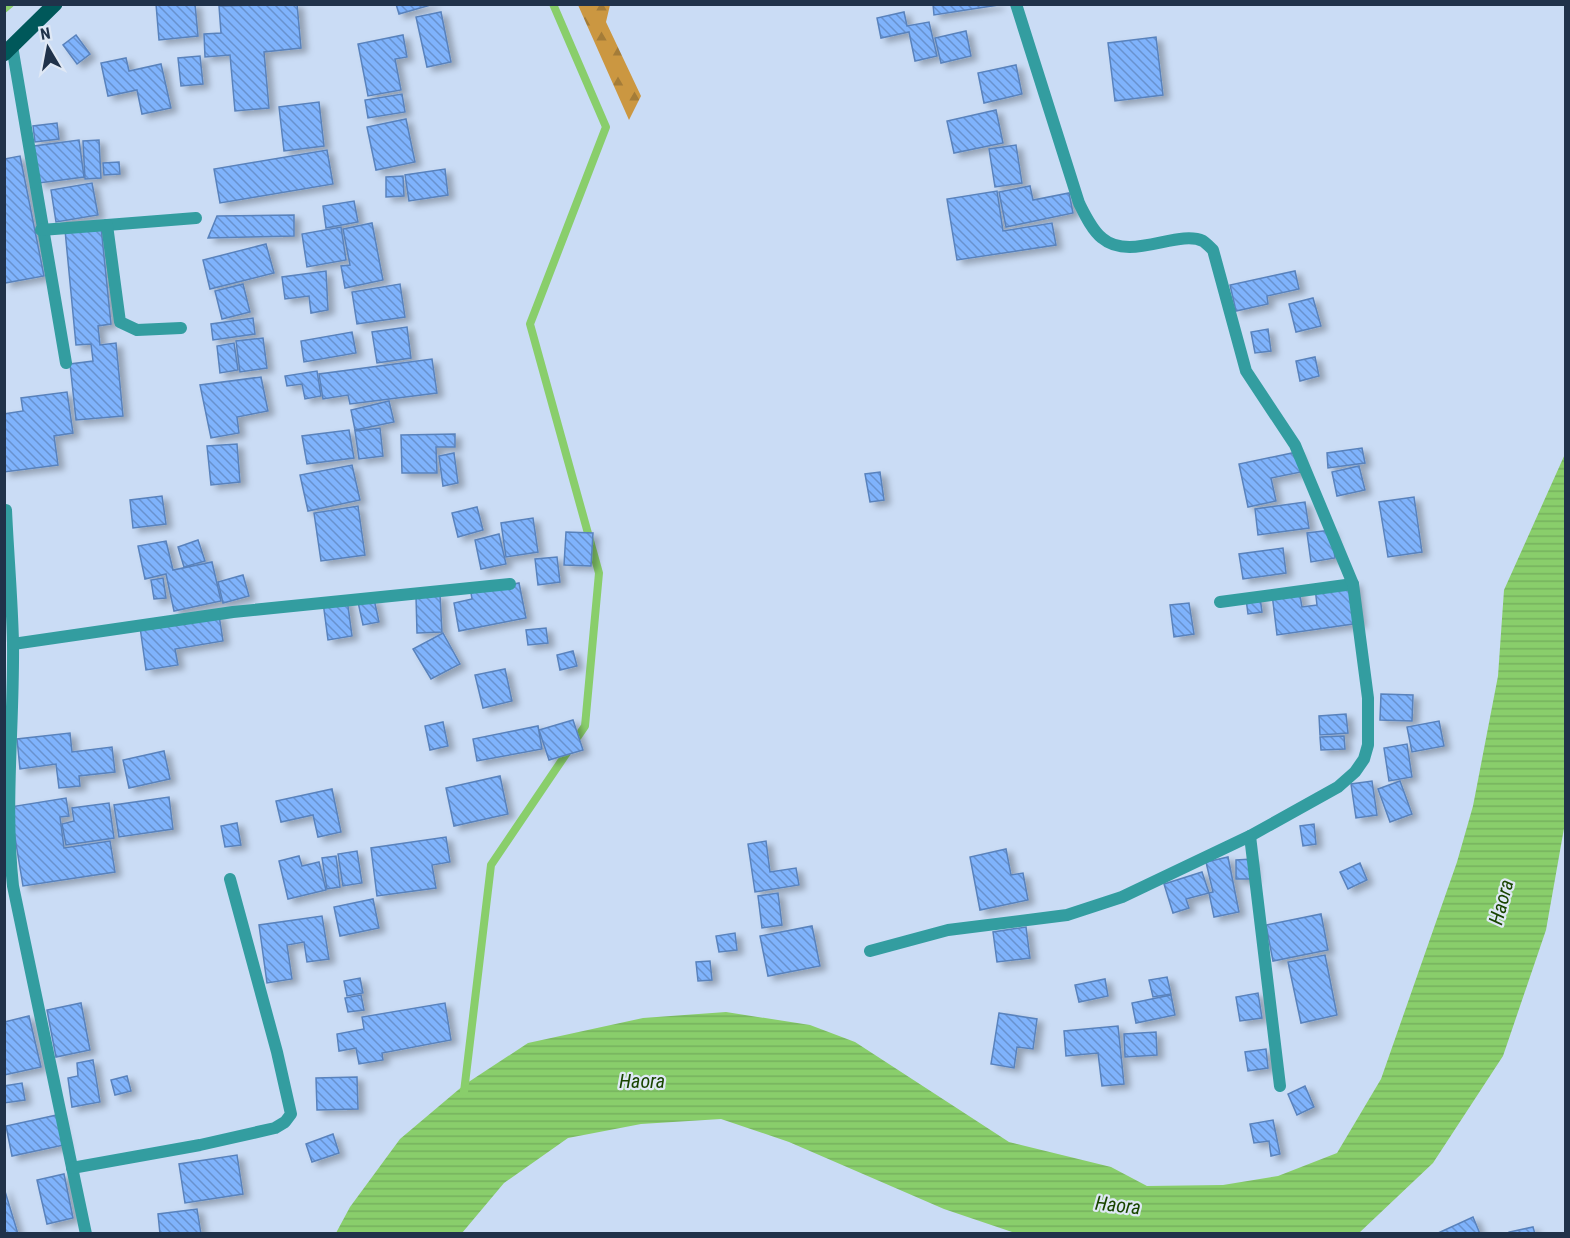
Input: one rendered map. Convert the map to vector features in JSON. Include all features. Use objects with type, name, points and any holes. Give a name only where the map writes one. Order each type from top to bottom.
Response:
[{"type":"main road","points":[[8,50],[55,4]]},
{"type":"street","points":[[870,951],[948,930],[1067,915],[1122,897],[1250,836],[1338,787],[1355,772],[1364,759],[1368,745],[1368,698],[1353,584],[1295,445],[1246,371],[1213,250],[1203,241],[1192,238],[1144,246],[1117,246],[1103,239],[1094,229],[1075,194],[1016,4]]},
{"type":"street","points":[[8,50],[66,363]]},
{"type":"street","points":[[41,230],[196,219]]},
{"type":"street","points":[[107,225],[120,322],[137,330],[181,328]]},
{"type":"street","points":[[6,510],[13,644],[6,792],[13,886],[86,1233]]},
{"type":"street","points":[[13,644],[234,612],[510,584]]},
{"type":"street","points":[[1220,602],[1353,584]]},
{"type":"street","points":[[1250,836],[1280,1086]]},
{"type":"street","points":[[72,1168],[200,1145],[275,1128],[285,1122],[291,1114],[230,879]]},
{"type":"green space","points":[[578,5],[610,5],[606,22],[641,96],[629,120]]},
{"type":"water","name":"Haora","points":[[1565,454],[1566,817],[1546,930],[1503,1056],[1433,1163],[1359,1233],[1015,1233],[944,1209],[789,1142],[721,1119],[641,1124],[568,1138],[504,1183],[462,1233],[336,1233],[350,1207],[400,1139],[464,1085],[528,1043],[643,1018],[726,1012],[810,1025],[855,1042],[1009,1142],[1111,1167],[1147,1186],[1223,1185],[1278,1176],[1337,1153],[1381,1079],[1457,862],[1473,806],[1498,676],[1504,590]]},
{"type":"building","points":[[156,4],[195,4],[198,36],[159,40]]},
{"type":"building","points":[[297,4],[301,48],[264,52],[269,108],[235,111],[230,55],[205,57],[204,34],[221,33],[219,6]]},
{"type":"building","points":[[396,4],[434,4],[399,14]]},
{"type":"building","points":[[933,4],[998,4],[998,5],[934,15]]},
{"type":"building","points":[[441,12],[451,62],[427,67],[416,17]]},
{"type":"building","points":[[904,12],[907,26],[929,22],[937,56],[915,61],[909,32],[881,38],[877,18]]},
{"type":"building","points":[[966,31],[971,56],[941,63],[935,38]]},
{"type":"building","points":[[76,35],[90,54],[77,64],[63,45]]},
{"type":"building","points":[[403,35],[407,57],[395,59],[401,90],[368,96],[358,44]]},
{"type":"building","points":[[1156,37],[1163,95],[1115,101],[1108,43]]},
{"type":"building","points":[[200,56],[203,84],[181,86],[178,58]]},
{"type":"building","points":[[126,58],[129,71],[161,64],[171,108],[142,114],[137,90],[108,96],[101,63]]},
{"type":"building","points":[[1016,65],[1022,94],[984,103],[978,73]]},
{"type":"building","points":[[402,94],[405,112],[368,118],[365,100]]},
{"type":"building","points":[[319,102],[324,146],[284,151],[279,107]]},
{"type":"building","points":[[996,110],[1003,143],[954,153],[947,121]]},
{"type":"building","points":[[406,119],[415,162],[376,170],[367,127]]},
{"type":"building","points":[[57,123],[59,139],[35,142],[33,126]]},
{"type":"building","points":[[79,140],[84,177],[39,183],[34,146]]},
{"type":"building","points":[[99,140],[101,178],[85,179],[83,141]]},
{"type":"building","points":[[1016,145],[1022,183],[995,187],[989,149]]},
{"type":"building","points":[[327,150],[333,184],[220,203],[214,169]]},
{"type":"building","points":[[20,156],[44,276],[5,283],[4,159]]},
{"type":"building","points":[[119,162],[120,174],[104,175],[103,163]]},
{"type":"building","points":[[445,169],[448,195],[409,201],[405,175]]},
{"type":"building","points":[[403,176],[404,196],[386,197],[386,177]]},
{"type":"building","points":[[92,183],[98,215],[56,222],[51,190]]},
{"type":"building","points":[[1030,186],[1033,200],[1069,193],[1073,213],[1006,227],[999,192]]},
{"type":"building","points":[[997,191],[1003,231],[1052,223],[1056,245],[957,260],[947,199]]},
{"type":"building","points":[[354,201],[358,222],[326,228],[323,206]]},
{"type":"building","points":[[294,215],[294,236],[208,238],[217,216]]},
{"type":"building","points":[[372,223],[383,280],[345,288],[341,266],[350,265],[343,229]]},
{"type":"building","points":[[101,227],[111,324],[98,326],[100,345],[116,343],[123,416],[76,420],[70,364],[93,361],[91,344],[76,345],[65,230]]},
{"type":"building","points":[[341,227],[346,260],[307,267],[302,234]]},
{"type":"building","points":[[266,244],[274,273],[210,289],[203,260]]},
{"type":"building","points":[[326,271],[328,310],[311,313],[309,296],[285,299],[282,277]]},
{"type":"building","points":[[1295,271],[1299,289],[1267,296],[1268,304],[1236,311],[1230,285]]},
{"type":"building","points":[[243,284],[250,312],[222,319],[215,291]]},
{"type":"building","points":[[400,284],[405,317],[357,324],[352,292]]},
{"type":"building","points":[[1313,298],[1321,326],[1296,332],[1289,304]]},
{"type":"building","points":[[253,318],[255,334],[213,340],[211,324]]},
{"type":"building","points":[[407,327],[411,358],[377,363],[372,332]]},
{"type":"building","points":[[1268,329],[1271,351],[1255,353],[1251,332]]},
{"type":"building","points":[[352,332],[356,353],[304,362],[301,341]]},
{"type":"building","points":[[263,338],[267,368],[240,372],[236,341]]},
{"type":"building","points":[[234,343],[238,370],[220,373],[217,346]]},
{"type":"building","points":[[1315,357],[1319,376],[1300,381],[1296,361]]},
{"type":"building","points":[[432,359],[437,393],[350,404],[348,395],[323,399],[319,374]]},
{"type":"building","points":[[317,371],[321,396],[305,399],[302,384],[287,386],[285,376]]},
{"type":"building","points":[[261,377],[268,411],[237,417],[239,433],[211,438],[200,385]]},
{"type":"building","points":[[67,392],[73,433],[54,436],[58,465],[4,472],[4,414],[23,411],[21,398]]},
{"type":"building","points":[[389,401],[394,422],[355,430],[351,410]]},
{"type":"building","points":[[380,428],[383,456],[359,459],[355,431]]},
{"type":"building","points":[[349,430],[354,458],[307,464],[302,436]]},
{"type":"building","points":[[455,434],[455,447],[436,447],[437,473],[402,473],[401,435]]},
{"type":"building","points":[[237,444],[240,482],[211,485],[207,446]]},
{"type":"building","points":[[1362,448],[1365,463],[1328,468],[1327,453]]},
{"type":"building","points":[[1297,452],[1301,472],[1271,478],[1276,501],[1248,507],[1239,464]]},
{"type":"building","points":[[454,453],[458,483],[443,486],[439,456]]},
{"type":"building","points":[[352,465],[360,500],[308,511],[300,475]]},
{"type":"building","points":[[1359,466],[1365,490],[1337,496],[1332,472]]},
{"type":"building","points":[[880,472],[884,500],[870,502],[865,474]]},
{"type":"building","points":[[162,496],[166,524],[133,528],[130,500]]},
{"type":"building","points":[[1414,497],[1422,552],[1388,557],[1379,502]]},
{"type":"building","points":[[1305,502],[1309,528],[1258,535],[1255,509]]},
{"type":"building","points":[[358,506],[365,555],[321,561],[314,513]]},
{"type":"building","points":[[477,507],[483,530],[458,537],[452,513]]},
{"type":"building","points":[[533,518],[538,552],[506,557],[501,523]]},
{"type":"building","points":[[1331,530],[1335,558],[1311,562],[1307,533]]},
{"type":"building","points":[[566,532],[593,533],[591,566],[564,565]]},
{"type":"building","points":[[499,534],[506,564],[481,569],[475,540]]},
{"type":"building","points":[[198,540],[205,561],[184,567],[178,547]]},
{"type":"building","points":[[166,541],[173,570],[212,562],[221,601],[174,611],[166,574],[145,579],[138,546]]},
{"type":"building","points":[[1283,548],[1286,573],[1243,579],[1239,554]]},
{"type":"building","points":[[557,557],[560,582],[538,585],[535,559]]},
{"type":"building","points":[[243,575],[249,596],[223,603],[218,582]]},
{"type":"building","points":[[163,578],[166,598],[154,599],[151,580]]},
{"type":"building","points":[[1355,582],[1360,623],[1277,635],[1272,594],[1299,590],[1302,607],[1317,605],[1315,588]]},
{"type":"building","points":[[519,583],[526,618],[459,631],[454,603],[472,599],[471,593]]},
{"type":"building","points":[[440,595],[442,632],[417,633],[416,597]]},
{"type":"building","points":[[1260,597],[1262,612],[1248,614],[1246,599]]},
{"type":"building","points":[[347,599],[352,636],[328,640],[323,602]]},
{"type":"building","points":[[374,599],[379,622],[363,625],[358,602]]},
{"type":"building","points":[[1189,603],[1194,634],[1174,637],[1170,605]]},
{"type":"building","points":[[219,615],[223,641],[175,649],[178,665],[146,670],[140,627]]},
{"type":"building","points":[[546,628],[548,643],[528,645],[526,630]]},
{"type":"building","points":[[443,633],[460,664],[431,679],[413,649]]},
{"type":"building","points":[[573,651],[577,666],[560,670],[557,655]]},
{"type":"building","points":[[505,669],[512,701],[483,708],[475,675]]},
{"type":"building","points":[[1381,694],[1413,695],[1412,721],[1380,720]]},
{"type":"building","points":[[1346,714],[1348,733],[1320,735],[1319,716]]},
{"type":"building","points":[[573,720],[583,750],[549,760],[539,730]]},
{"type":"building","points":[[1439,721],[1444,746],[1412,752],[1407,727]]},
{"type":"building","points":[[443,722],[448,746],[430,750],[425,726]]},
{"type":"building","points":[[538,726],[542,749],[477,761],[473,739]]},
{"type":"building","points":[[70,733],[72,752],[112,747],[115,772],[79,776],[80,786],[59,788],[56,764],[20,769],[17,739]]},
{"type":"building","points":[[1344,736],[1345,749],[1321,750],[1320,737]]},
{"type":"building","points":[[1407,744],[1412,777],[1389,781],[1384,748]]},
{"type":"building","points":[[164,751],[170,779],[129,788],[123,760]]},
{"type":"building","points":[[500,776],[508,814],[454,826],[446,788]]},
{"type":"building","points":[[1372,781],[1377,815],[1356,818],[1351,784]]},
{"type":"building","points":[[1400,781],[1412,814],[1390,822],[1378,789]]},
{"type":"building","points":[[332,789],[341,832],[318,837],[313,815],[281,822],[276,801]]},
{"type":"building","points":[[169,797],[173,829],[119,837],[114,805]]},
{"type":"building","points":[[66,798],[69,816],[60,817],[64,848],[110,841],[115,872],[23,886],[10,807]]},
{"type":"building","points":[[109,803],[114,838],[66,845],[62,824],[74,821],[72,808]]},
{"type":"building","points":[[237,823],[241,845],[225,847],[221,826]]},
{"type":"building","points":[[1314,824],[1316,844],[1303,846],[1300,826]]},
{"type":"building","points":[[446,837],[450,862],[432,865],[436,888],[377,896],[371,848]]},
{"type":"building","points":[[766,841],[770,872],[796,868],[799,885],[755,892],[748,844]]},
{"type":"building","points":[[1006,849],[1011,875],[1023,873],[1028,900],[980,910],[970,857]]},
{"type":"building","points":[[357,851],[362,883],[343,886],[338,854]]},
{"type":"building","points":[[299,856],[302,866],[319,862],[326,890],[288,899],[279,861]]},
{"type":"building","points":[[336,856],[340,887],[327,889],[322,858]]},
{"type":"building","points":[[1228,857],[1239,912],[1214,917],[1209,893],[1213,892],[1206,862]]},
{"type":"building","points":[[1252,859],[1253,879],[1236,879],[1236,860]]},
{"type":"building","points":[[1360,863],[1367,880],[1348,889],[1340,872]]},
{"type":"building","points":[[1202,872],[1209,893],[1186,899],[1189,908],[1173,913],[1164,884]]},
{"type":"building","points":[[778,893],[782,925],[762,928],[758,896]]},
{"type":"building","points":[[373,899],[379,928],[340,936],[334,907]]},
{"type":"building","points":[[1321,914],[1328,950],[1273,961],[1266,925]]},
{"type":"building","points":[[322,916],[329,959],[307,962],[304,942],[287,945],[292,979],[267,983],[259,925]]},
{"type":"building","points":[[812,926],[820,966],[768,976],[760,936]]},
{"type":"building","points":[[1026,927],[1030,958],[997,962],[993,932]]},
{"type":"building","points":[[735,933],[737,950],[719,952],[716,936]]},
{"type":"building","points":[[1325,955],[1337,1015],[1301,1023],[1288,962]]},
{"type":"building","points":[[710,961],[712,980],[698,981],[696,962]]},
{"type":"building","points":[[1167,977],[1171,994],[1153,997],[1149,980]]},
{"type":"building","points":[[360,978],[363,993],[347,996],[344,981]]},
{"type":"building","points":[[1105,979],[1108,996],[1079,1002],[1075,985]]},
{"type":"building","points":[[1258,993],[1262,1018],[1240,1021],[1236,997]]},
{"type":"building","points":[[361,995],[364,1010],[348,1012],[345,998]]},
{"type":"building","points":[[1171,995],[1175,1015],[1136,1023],[1132,1003]]},
{"type":"building","points":[[81,1003],[90,1050],[56,1057],[47,1010]]},
{"type":"building","points":[[445,1003],[451,1040],[382,1053],[383,1060],[359,1064],[356,1048],[339,1051],[337,1034],[364,1029],[362,1017]]},
{"type":"building","points":[[999,1013],[1037,1019],[1033,1049],[1017,1047],[1014,1068],[991,1064]]},
{"type":"building","points":[[29,1016],[41,1067],[4,1075],[4,1022]]},
{"type":"building","points":[[1118,1026],[1124,1084],[1102,1086],[1098,1053],[1066,1056],[1064,1031]]},
{"type":"building","points":[[1156,1032],[1157,1055],[1125,1057],[1124,1034]]},
{"type":"building","points":[[1266,1049],[1268,1068],[1248,1071],[1245,1052]]},
{"type":"building","points":[[93,1060],[100,1102],[72,1107],[68,1078],[78,1076],[77,1063]]},
{"type":"building","points":[[127,1076],[131,1091],[115,1095],[111,1080]]},
{"type":"building","points":[[357,1077],[358,1109],[317,1110],[316,1078]]},
{"type":"building","points":[[22,1083],[25,1100],[4,1103],[4,1086]]},
{"type":"building","points":[[1305,1086],[1314,1107],[1297,1115],[1288,1094]]},
{"type":"building","points":[[57,1115],[64,1145],[12,1156],[6,1126]]},
{"type":"building","points":[[1273,1120],[1280,1154],[1271,1156],[1269,1141],[1254,1143],[1250,1124]]},
{"type":"building","points":[[333,1134],[339,1153],[312,1162],[306,1144]]},
{"type":"building","points":[[237,1155],[243,1194],[185,1203],[179,1164]]},
{"type":"building","points":[[64,1174],[73,1218],[47,1224],[37,1180]]},
{"type":"building","points":[[4,1188],[18,1234],[4,1234]]},
{"type":"building","points":[[197,1209],[201,1234],[160,1234],[158,1214]]},
{"type":"building","points":[[1473,1217],[1480,1234],[1436,1234]]},
{"type":"building","points":[[1533,1227],[1535,1234],[1509,1234],[1509,1232]]},
{"type":"waterway","points":[[4,9],[10,4]]},
{"type":"waterway","points":[[464,1092],[491,865],[585,726],[599,573],[530,324],[606,127],[553,4]]}]
